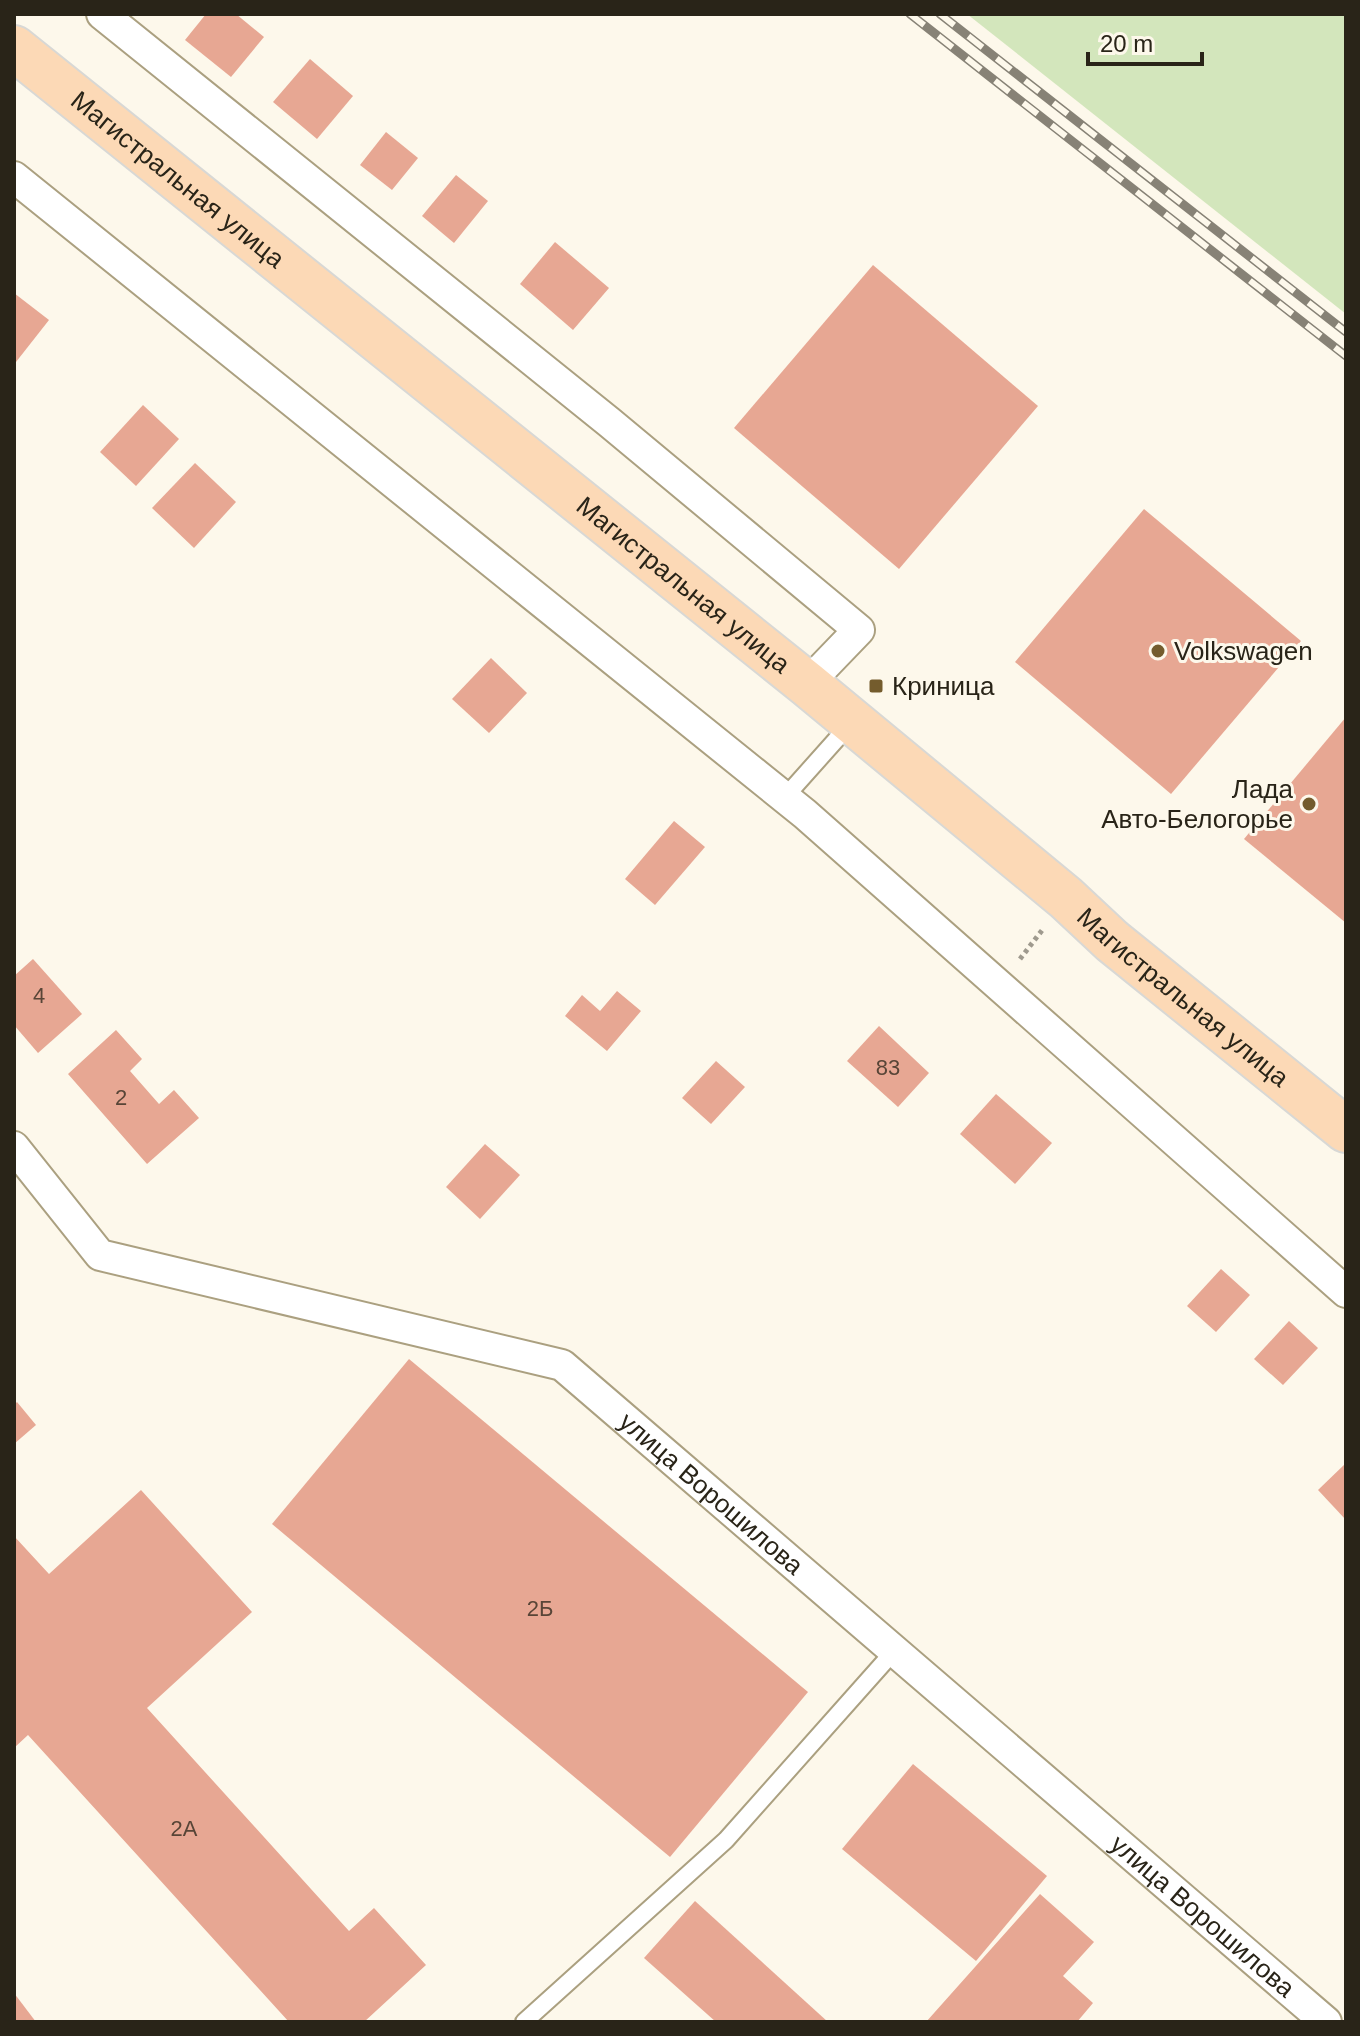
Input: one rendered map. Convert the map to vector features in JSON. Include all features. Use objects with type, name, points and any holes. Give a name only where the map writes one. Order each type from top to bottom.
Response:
[{"type":"main road","name":"Магистральная улица","points":[[14,48],[807,684],[1066,898],[1112,941],[1346,1130]]},
{"type":"street","points":[[102,14],[609,422],[859,630],[807,684]]},
{"type":"street","points":[[14,177],[785,797],[1346,1292]]},
{"type":"street","name":"улица Ворошилова","points":[[14,1147],[100,1255],[562,1365],[1326,2022]]},
{"type":"lane","points":[[785,797],[852,721]]},
{"type":"lane","points":[[524,2022],[726,1840],[895,1650]]},
{"type":"green space","points":[[967,14],[1346,14],[1346,314]]},
{"type":"building","points":[[206,14],[236,14],[264,37],[231,77],[185,40]]},
{"type":"building","points":[[310,59],[353,96],[317,139],[273,102]]},
{"type":"building","points":[[386,132],[418,158],[392,190],[360,165]]},
{"type":"building","points":[[456,175],[488,201],[454,243],[422,216]]},
{"type":"building","points":[[555,242],[609,288],[573,330],[520,284]]},
{"type":"building","points":[[873,265],[1038,406],[899,569],[734,428]]},
{"type":"building","points":[[14,293],[49,320],[16,362],[14,360]]},
{"type":"building","points":[[143,405],[179,439],[136,486],[100,452]]},
{"type":"building","points":[[195,463],[236,502],[194,548],[152,508]]},
{"type":"building","name":"Volkswagen","points":[[1144,509],[1301,641],[1171,794],[1015,662]]},
{"type":"building","points":[[491,658],[527,693],[489,733],[452,699]]},
{"type":"building","name":"Лада Авто-Белогорье","points":[[1346,717],[1346,923],[1244,839]]},
{"type":"building","points":[[674,821],[705,847],[655,905],[625,879]]},
{"type":"building","points":[[33,959],[82,1014],[38,1053],[14,1025],[14,976]]},
{"type":"building","points":[[617,991],[641,1011],[607,1051],[565,1016],[582,995],[600,1011]]},
{"type":"building","points":[[879,1026],[929,1073],[898,1107],[847,1061]]},
{"type":"building","points":[[116,1030],[142,1059],[130,1071],[159,1104],[174,1090],[199,1118],[147,1164],[68,1074]]},
{"type":"building","points":[[716,1061],[745,1087],[711,1124],[682,1098]]},
{"type":"building","points":[[996,1094],[1052,1143],[1015,1184],[960,1134]]},
{"type":"building","points":[[485,1144],[520,1175],[480,1219],[446,1187]]},
{"type":"building","points":[[1221,1269],[1250,1295],[1216,1332],[1187,1306]]},
{"type":"building","points":[[1289,1321],[1318,1348],[1283,1385],[1254,1359]]},
{"type":"building","points":[[409,1359],[808,1692],[670,1857],[272,1524]]},
{"type":"building","points":[[17,1402],[36,1425],[14,1444],[14,1405]]},
{"type":"building","points":[[1346,1463],[1346,1520],[1318,1490]]},
{"type":"building","points":[[141,1490],[252,1612],[147,1708],[349,1931],[374,1908],[426,1965],[364,2022],[289,2022],[28,1735],[14,1748],[14,1536],[49,1574]]},
{"type":"building","points":[[913,1764],[1047,1876],[976,1961],[842,1849]]},
{"type":"building","points":[[1040,1894],[1094,1942],[1063,1976],[1093,2003],[1077,2022],[926,2022]]},
{"type":"building","points":[[695,1901],[828,2022],[716,2022],[644,1958]]},
{"type":"building","points":[[14,1993],[36,2022],[14,2022]]},
{"type":"railway","points":[[910,14],[1346,356]]},
{"type":"railway","points":[[940,14],[1346,332]]},
{"type":"place","name":"Volkswagen","points":[[1158,651]]},
{"type":"place","name":"Криница","points":[[876,686]]},
{"type":"place","name":"Лада Авто-Белогорье","points":[[1309,804]]}]
